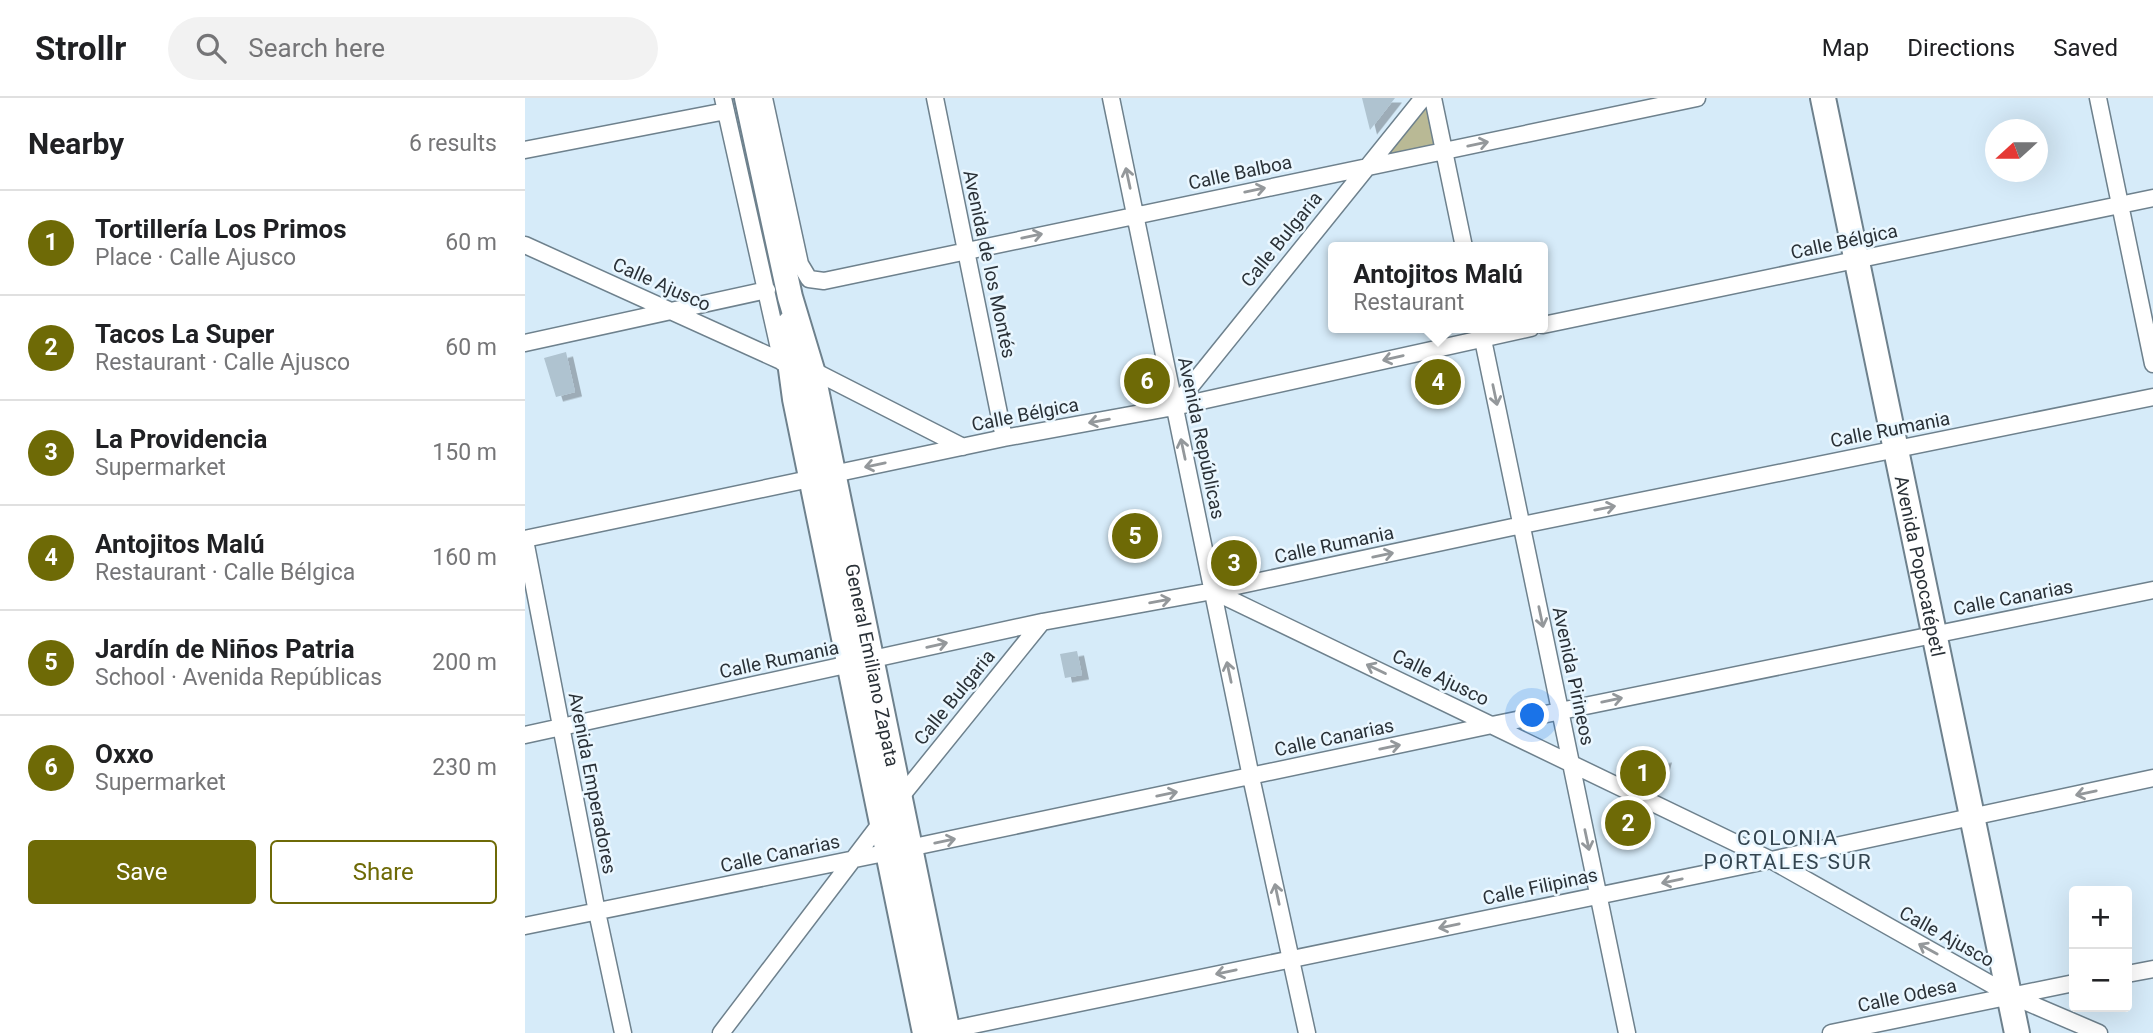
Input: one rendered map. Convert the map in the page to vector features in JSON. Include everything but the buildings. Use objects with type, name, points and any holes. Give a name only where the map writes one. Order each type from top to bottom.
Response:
[{"type":"main road","name":"Avenida Popocatépetl","points":[[1823,98],[2017,1033]]},
{"type":"main road","name":"General Emiliano Zapata","points":[[750,101],[767,192],[778,294],[795,399],[821,476],[860,663],[899,799],[898,851],[938,1032]]},
{"type":"main road","name":"General Emiliano Zapata","points":[[778,294],[812,370],[821,476]]},
{"type":"main road","name":"General Emiliano Zapata","points":[[860,663],[881,823],[898,851]]},
{"type":"street","name":"Avenida de los Montés","points":[[935,98],[1005,438]]},
{"type":"street","name":"Avenida Repúblicas","points":[[1111,98],[1307,1033]]},
{"type":"street","name":"Calle Bulgaria","points":[[1174,407],[1423,98]]},
{"type":"street","points":[[1433,98],[1463,242]]},
{"type":"street","name":"Calle Balboa","points":[[750,101],[800,264],[809,279],[824,282],[965,250],[1696,98]]},
{"type":"street","points":[[2098,98],[2153,364]]},
{"type":"street","points":[[525,150],[750,101]]},
{"type":"street","name":"General Emiliano Zapata","points":[[750,101],[778,294],[782,360],[795,399]]},
{"type":"street","name":"Calle Bélgica","points":[[1548,324],[2153,198]]},
{"type":"street","name":"Calle Ajusco","points":[[525,245],[782,360]]},
{"type":"street","points":[[525,343],[671,311],[778,294]]},
{"type":"street","name":"Calle Bélgica","points":[[525,539],[1005,438],[1174,407],[1482,333]]},
{"type":"street","name":"Avenida Pirineos","points":[[1482,333],[1627,1033]]},
{"type":"street","points":[[812,370],[963,447]]},
{"type":"street","name":"Calle Rumania","points":[[525,735],[1042,622],[1213,591],[1522,525],[2153,397]]},
{"type":"street","name":"Avenida Emperadores","points":[[525,539],[560,728],[623,1033]]},
{"type":"street","name":"Calle Canarias","points":[[525,926],[2153,590]]},
{"type":"street","name":"Calle Ajusco","points":[[1213,591],[1771,860],[2010,995],[2099,1033]]},
{"type":"street","name":"Calle Bulgaria","points":[[721,1033],[899,799],[1042,622]]},
{"type":"street","name":"Calle Filipinas","points":[[938,1032],[1599,896],[2153,778]]},
{"type":"street","points":[[2132,973],[2153,969]]},
{"type":"street","name":"Calle Odesa","points":[[1831,1033],[2069,984]]},
{"type":"green space","points":[[1433,98],[1442,151],[1365,168]]},
{"type":"place","name":"Oxxo","points":[[1147,381]]},
{"type":"place","name":"Antojitos Malú","points":[[1438,382]]},
{"type":"place","name":"Jardín de Niños Patria","points":[[1135,536]]},
{"type":"place","name":"La Providencia","points":[[1234,563]]},
{"type":"place","name":"Tortillería Los Primos","points":[[1643,773]]},
{"type":"place","name":"Tacos La Super","points":[[1628,823]]},
{"type":"district","name":"COLONIA PORTALES SUR","points":[[1788,850]]}]
